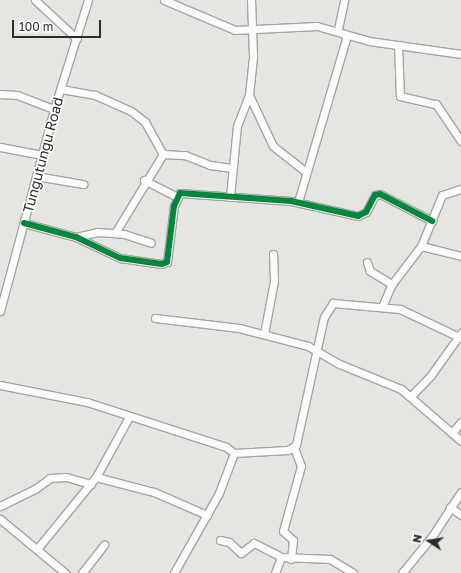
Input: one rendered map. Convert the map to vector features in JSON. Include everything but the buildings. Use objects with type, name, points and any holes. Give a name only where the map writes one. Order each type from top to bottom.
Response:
[{"type":"street","points":[[34,0],[77,39]]},
{"type":"street","name":"Tungutungu Road","points":[[0,311],[54,109],[88,0]]},
{"type":"street","points":[[164,0],[235,30],[253,30],[304,25],[338,29],[347,36],[461,54]]},
{"type":"street","points":[[230,197],[237,126],[249,95],[253,30],[252,0]]},
{"type":"street","points":[[338,29],[344,0]]},
{"type":"street","points":[[298,202],[347,36]]},
{"type":"street","points":[[398,45],[400,96],[436,104],[461,140]]},
{"type":"street","points":[[61,89],[100,96],[131,111],[145,122],[163,154]]},
{"type":"street","points":[[0,94],[17,95],[54,109]]},
{"type":"street","points":[[249,95],[273,146],[306,172]]},
{"type":"street","points":[[0,147],[42,155]]},
{"type":"street","points":[[163,154],[185,155],[210,165],[232,168]]},
{"type":"street","points":[[115,234],[144,180],[163,154]]},
{"type":"street","points":[[36,176],[83,184]]},
{"type":"street","points":[[144,180],[176,196]]},
{"type":"street","points":[[382,307],[392,284],[421,246],[442,195],[461,189]]},
{"type":"street","points":[[176,196],[180,193],[298,202],[358,216],[366,212],[375,195],[380,194],[432,221]]},
{"type":"street","points":[[24,224],[76,237],[120,258],[162,264],[167,262],[176,196]]},
{"type":"street","points":[[76,237],[97,232],[115,234],[151,243]]},
{"type":"street","points":[[421,246],[461,256]]},
{"type":"street","points":[[264,334],[274,281],[273,254]]},
{"type":"street","points":[[367,262],[370,271],[392,284]]},
{"type":"street","points":[[291,559],[293,540],[283,530],[301,466],[294,448],[301,428],[317,350],[330,305],[382,307],[409,312],[460,336],[431,374],[411,396]]},
{"type":"street","points":[[155,318],[264,334],[317,350],[411,396],[461,441]]},
{"type":"street","points":[[0,385],[50,392],[226,447],[234,453],[294,448]]},
{"type":"street","points":[[37,549],[96,477],[129,417]]},
{"type":"street","points":[[452,433],[461,422]]},
{"type":"street","points":[[174,573],[207,515],[234,453]]},
{"type":"street","points":[[0,506],[35,490],[50,478],[66,477],[91,484]]},
{"type":"street","points":[[96,477],[146,489],[207,515]]},
{"type":"street","points":[[403,572],[461,492]]},
{"type":"street","points":[[450,507],[461,515]]},
{"type":"street","points":[[0,519],[65,573]]},
{"type":"street","points":[[220,540],[229,542],[238,552],[254,543],[281,557],[291,559],[330,559],[342,571],[353,573]]},
{"type":"street","points":[[82,573],[104,545]]},
{"type":"street","points":[[275,573],[281,557]]},
{"type":"cycle path","points":[[24,223],[76,237],[120,258],[162,264],[167,262],[174,206],[180,193],[291,201],[358,216],[366,212],[375,195],[380,194],[432,221]]}]
